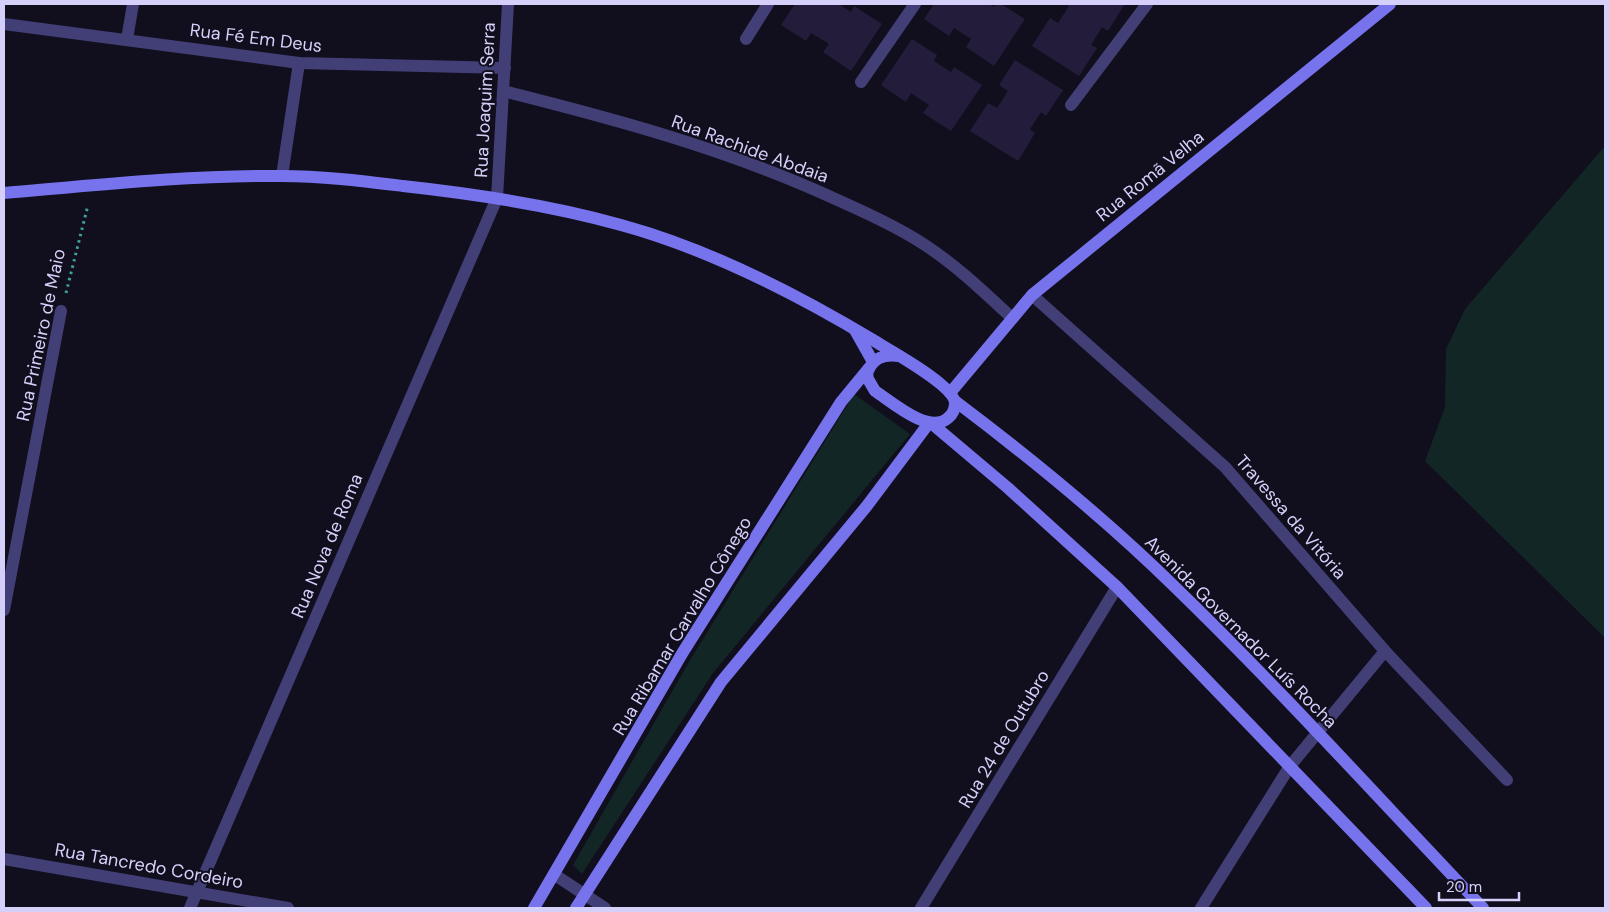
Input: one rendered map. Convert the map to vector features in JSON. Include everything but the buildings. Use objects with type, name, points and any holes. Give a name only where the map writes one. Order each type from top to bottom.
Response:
[{"type":"main road","name":"Rua Romã Velha","points":[[930,423],[941,422],[950,417],[955,407],[953,397],[1012,318],[1032,295],[1390,4]]},
{"type":"main road","points":[[4,193],[206,177],[282,176],[338,178],[497,198],[623,225],[689,249],[760,279],[899,356]]},
{"type":"main road","points":[[855,330],[871,365],[868,380],[875,391],[914,417],[930,423],[1008,488],[1117,587],[1426,908]]},
{"type":"main road","points":[[871,365],[884,356],[899,356]]},
{"type":"main road","name":"Avenida Governador Luís Rocha","points":[[899,356],[1020,451],[1162,575],[1317,733],[1483,908]]},
{"type":"main road","name":"Rua Ribamar Carvalho Cônego","points":[[534,908],[683,652],[841,402],[871,365]]},
{"type":"main road","points":[[576,908],[721,682],[866,507],[930,423]]},
{"type":"street","points":[[127,39],[133,4]]},
{"type":"street","name":"Rua Joaquim Serra","points":[[497,198],[508,4]]},
{"type":"street","points":[[746,39],[768,4]]},
{"type":"street","points":[[861,82],[915,4]]},
{"type":"street","points":[[1071,105],[1147,4]]},
{"type":"street","name":"Rua Fé Em Deus","points":[[4,24],[299,63],[505,68]]},
{"type":"street","points":[[282,176],[299,63]]},
{"type":"street","name":"Rua Rachide Abdaia","points":[[503,91],[647,130],[783,175],[859,210],[924,245],[964,274],[1012,318]]},
{"type":"street","name":"Rua Nova de Roma","points":[[190,908],[497,198]]},
{"type":"street","name":"Travessa da Vitória","points":[[1032,295],[1225,467],[1385,651],[1507,780]]},
{"type":"street","name":"Rua Primeiro de Maio","points":[[4,610],[61,311]]},
{"type":"street","name":"Rua 24 de Outubro","points":[[922,908],[1117,587]]},
{"type":"street","points":[[1201,908],[1290,766],[1385,651]]},
{"type":"street","name":"Rua Tancredo Cordeiro","points":[[4,860],[197,891],[288,908]]},
{"type":"street","points":[[554,875],[605,908]]},
{"type":"path","name":"Rua Primeiro de Maio","points":[[61,311],[93,185]]},
{"type":"green space","points":[[1605,146],[1605,638],[1425,461],[1445,407],[1446,349],[1465,309]]},
{"type":"green space","points":[[854,394],[910,434],[713,673],[582,874],[573,865],[690,660]]}]
